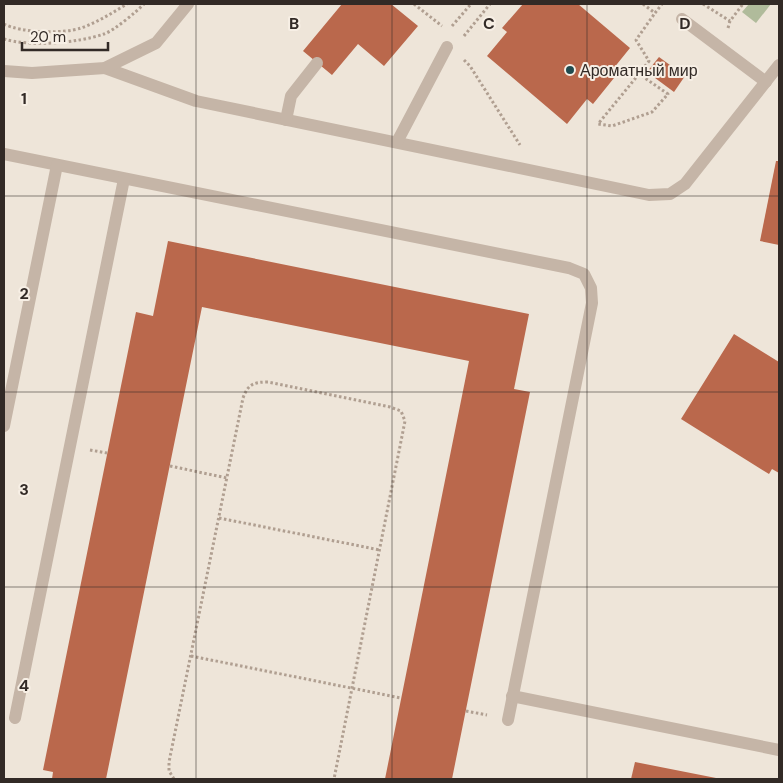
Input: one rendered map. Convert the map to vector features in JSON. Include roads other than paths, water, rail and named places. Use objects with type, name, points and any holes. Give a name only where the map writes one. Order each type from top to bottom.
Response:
[{"type":"street","points":[[4,71],[32,73],[105,68],[156,43],[188,4]]},
{"type":"street","points":[[682,19],[766,82]]},
{"type":"street","points":[[397,142],[447,47]]},
{"type":"street","points":[[286,120],[291,96],[317,63]]},
{"type":"street","points":[[105,68],[196,101],[649,195],[670,194],[685,184],[779,65]]},
{"type":"street","points":[[4,154],[560,266],[584,274],[591,288],[592,303],[508,720]]},
{"type":"street","points":[[4,426],[56,165]]},
{"type":"street","points":[[15,718],[124,179]]},
{"type":"street","points":[[512,696],[779,750]]},
{"type":"place","name":"Ароматный мир","points":[[570,70]]}]
